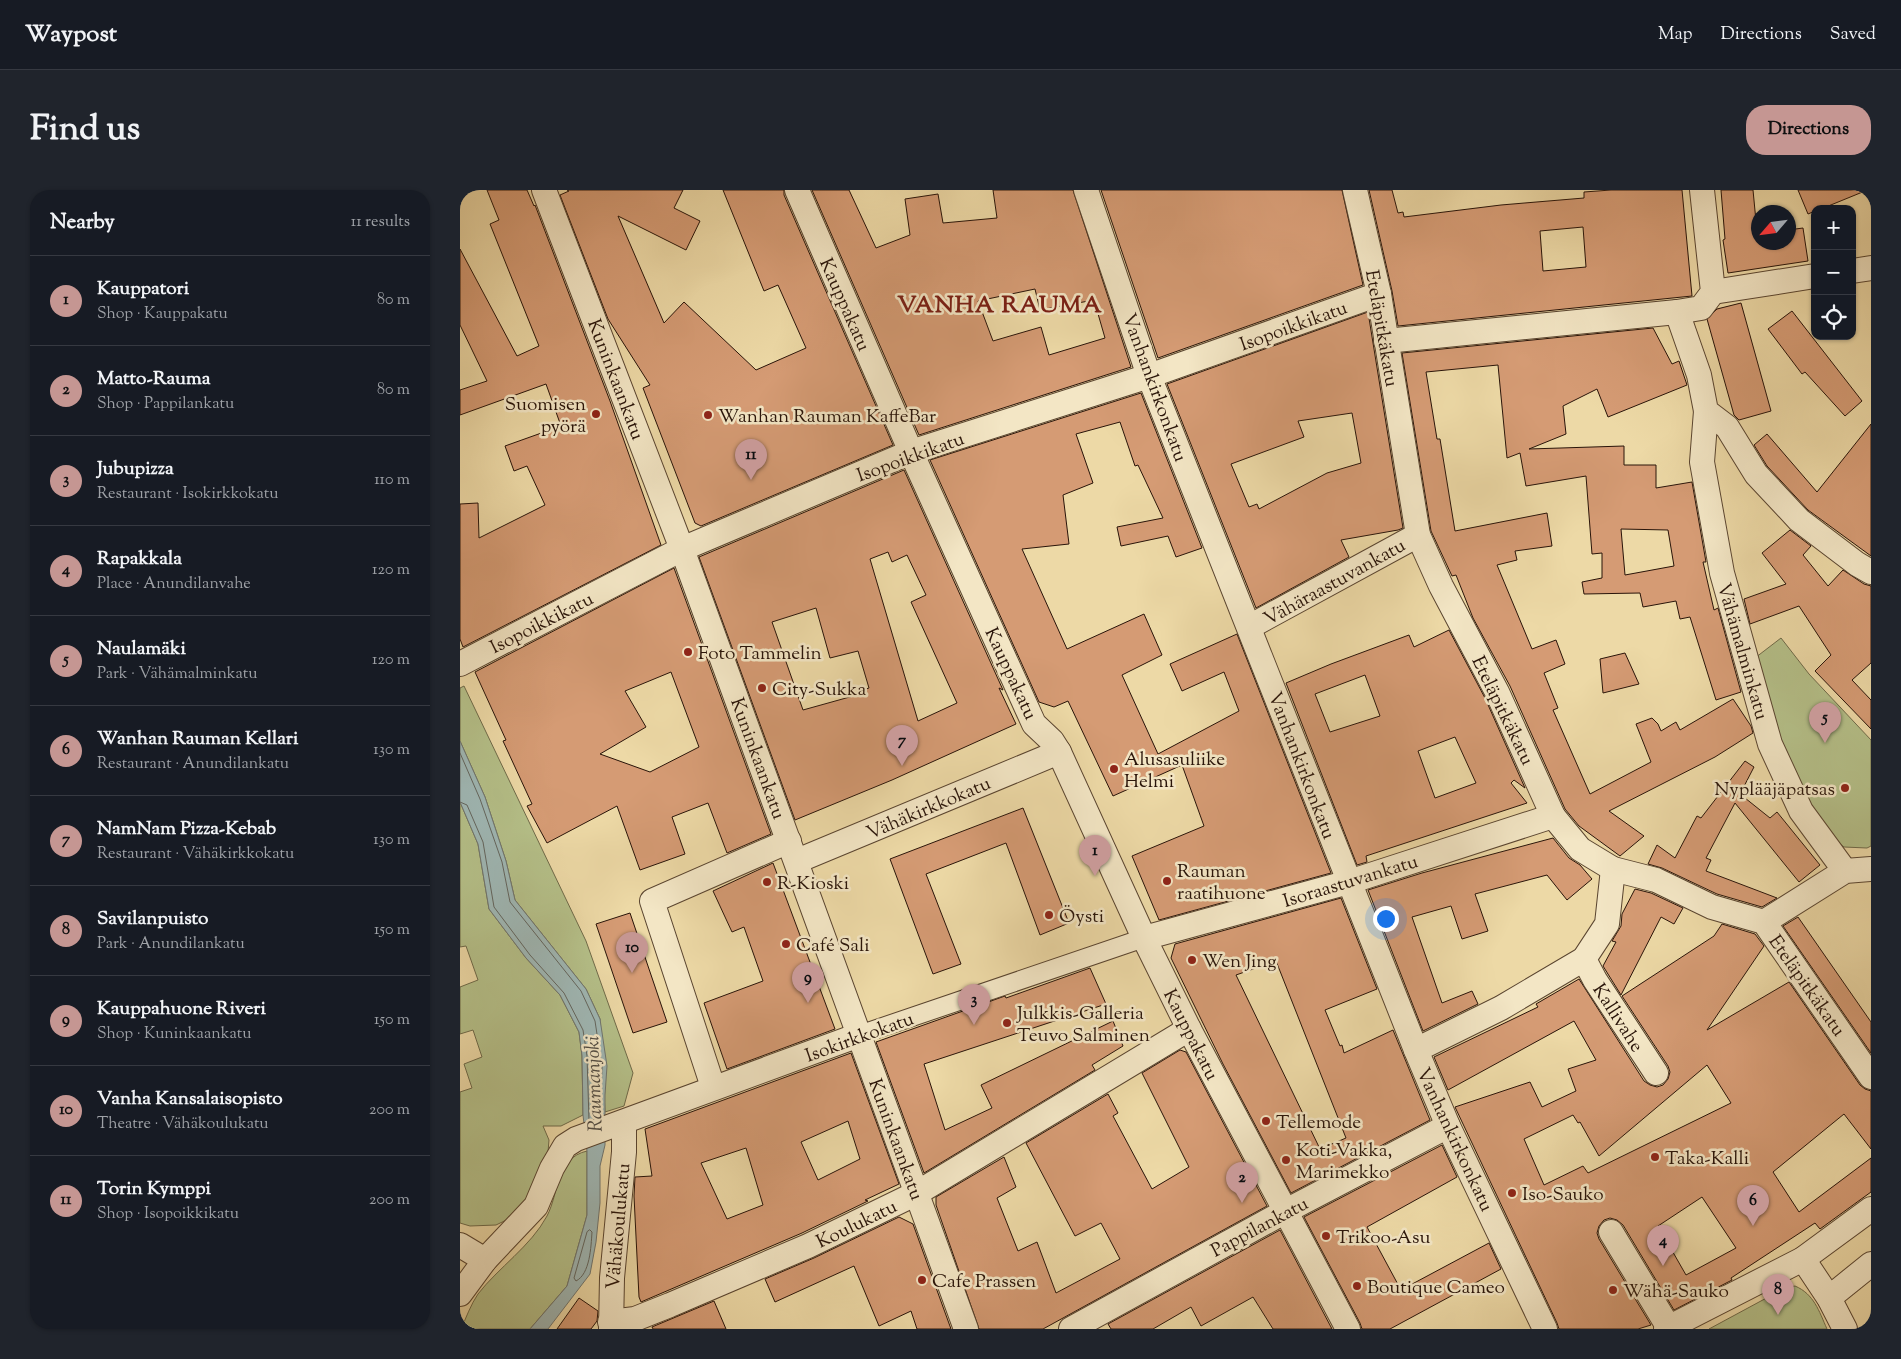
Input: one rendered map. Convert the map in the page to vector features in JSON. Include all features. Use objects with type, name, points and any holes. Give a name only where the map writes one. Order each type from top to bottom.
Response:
[{"type":"street","name":"Kuninkaankatu","points":[[544,190],[682,549],[966,1329]]},
{"type":"street","name":"Kauppakatu","points":[[797,190],[911,452],[1034,724],[1052,741],[1059,752],[1144,938],[1189,1029],[1284,1212],[1348,1329]]},
{"type":"street","name":"Vanhankirkonkatu","points":[[1086,190],[1149,376],[1416,1050],[1448,1126],[1545,1329]]},
{"type":"street","name":"Eteläpitkäkatu","points":[[1355,190],[1379,294],[1418,535],[1441,586],[1497,692],[1553,816],[1580,849],[1613,869],[1656,880],[1712,907],[1764,922],[1871,1077]]},
{"type":"street","points":[[1386,341],[1701,308],[1712,292],[1702,190]]},
{"type":"street","points":[[1856,270],[1871,268]]},
{"type":"street","points":[[1712,292],[1811,277]]},
{"type":"street","name":"Isopoikkikatu","points":[[460,664],[682,549],[911,452],[1149,376],[1379,294]]},
{"type":"street","name":"Vähämalminkatu","points":[[1677,312],[1699,375],[1706,411],[1702,462],[1722,574],[1770,744],[1801,811],[1845,871]]},
{"type":"street","points":[[1706,411],[1727,427],[1756,474],[1798,520],[1857,564],[1871,572]]},
{"type":"street","name":"Vähäraastuvankatu","points":[[1249,627],[1418,535]]},
{"type":"street","name":"Vähäkirkkokatu","points":[[713,1088],[652,901],[793,851],[1059,752]]},
{"type":"street","name":"Isoraastuvankatu","points":[[1144,938],[1349,882],[1553,816]]},
{"type":"street","points":[[1416,1050],[1501,1008],[1584,959],[1607,924],[1613,869]]},
{"type":"street","points":[[1764,922],[1845,871],[1871,869]]},
{"type":"street","name":"Isokirkkokatu","points":[[486,1260],[536,1206],[552,1168],[565,1146],[576,1139],[859,1034],[1144,938]]},
{"type":"street","name":"Kallivahe","points":[[1584,959],[1595,980],[1656,1073]]},
{"type":"street","name":"Koulukatu","points":[[611,1326],[670,1306],[808,1246],[917,1193],[1189,1029]]},
{"type":"street","name":"Vähäkoulukatu","points":[[611,1326],[612,1278],[624,1152],[619,1124]]},
{"type":"street","name":"Pappilankatu","points":[[1071,1329],[1284,1212],[1448,1126]]},
{"type":"street","points":[[1611,1232],[1668,1328],[1803,1259],[1871,1209]]},
{"type":"street","points":[[460,1245],[486,1260],[460,1294]]},
{"type":"street","points":[[1803,1259],[1829,1298],[1845,1329]]},
{"type":"street","points":[[1829,1298],[1871,1264]]},
{"type":"green space","points":[[1781,638],[1809,674],[1871,740],[1871,846],[1867,848],[1844,847],[1822,829],[1797,795],[1751,661]]},
{"type":"green space","points":[[464,686],[586,941],[633,1073],[624,1106],[605,1112],[600,1019],[586,989],[515,900],[506,861],[485,797],[460,741],[460,688]]},
{"type":"green space","points":[[460,802],[478,844],[489,909],[526,958],[560,995],[579,1032],[582,1056],[583,1115],[561,1126],[543,1126],[549,1140],[548,1152],[540,1178],[521,1213],[496,1225],[470,1226],[460,1223],[460,1092],[472,1088],[464,1064],[482,1057],[473,1030],[460,1034],[460,987],[478,980],[466,946],[460,947]]},
{"type":"green space","points":[[587,1151],[587,1215],[567,1286],[530,1329],[461,1329],[478,1294],[540,1227],[551,1207],[560,1178],[569,1161]]},
{"type":"green space","points":[[1795,1286],[1802,1289],[1811,1298],[1827,1329],[1709,1329],[1785,1288]]},
{"type":"water","name":"Raumanjoki","points":[[460,741],[485,797],[506,861],[515,900],[586,989],[600,1019],[607,1066],[605,1145],[600,1166],[600,1203],[596,1242],[590,1274],[548,1329],[530,1329],[567,1286],[587,1215],[587,1151],[583,1115],[582,1056],[579,1032],[560,995],[526,958],[489,909],[478,844],[460,802]]},
{"type":"building","points":[[487,190],[527,190],[535,205],[610,401],[661,545],[463,647],[460,639],[460,504],[478,503],[479,538],[545,505],[527,466],[514,471],[505,446],[561,426],[546,384],[460,415],[460,390],[487,381],[460,325],[460,249],[517,356],[539,346],[490,224],[499,220]]},
{"type":"building","points":[[567,190],[683,190],[674,208],[700,221],[686,250],[618,216],[664,323],[684,302],[756,370],[806,348],[778,285],[764,291],[723,190],[784,190],[784,195],[893,445],[701,526],[695,523],[643,388],[650,385],[608,319],[560,195],[569,191]]},
{"type":"building","points":[[812,190],[849,190],[876,248],[910,235],[905,199],[938,194],[943,223],[997,218],[993,190],[1073,190],[1131,367],[919,435]],"holes":[[[1035,289],[1040,310],[1094,300],[1105,338],[1049,355],[1041,327],[993,341],[978,301]]]},
{"type":"building","points":[[1101,190],[1342,190],[1363,285],[1158,358]]},
{"type":"building","points":[[1369,190],[1392,190],[1398,213],[1403,212],[1404,217],[1501,205],[1584,198],[1584,192],[1682,190],[1692,296],[1398,326]],"holes":[[[1583,227],[1586,267],[1543,271],[1540,231]]]},
{"type":"building","points":[[1721,190],[1753,190],[1754,205],[1751,205],[1751,250],[1796,250],[1796,229],[1803,228],[1808,261],[1728,273],[1723,240],[1725,239]]},
{"type":"building","points":[[1798,190],[1865,190],[1831,205],[1811,205],[1811,213],[1808,214]]},
{"type":"building","points":[[1741,303],[1771,411],[1739,420],[1734,415],[1707,319],[1717,309]]},
{"type":"building","points":[[1792,311],[1811,335],[1811,340],[1815,340],[1862,401],[1845,416],[1805,372],[1802,374],[1768,329]]},
{"type":"building","points":[[1368,312],[1403,528],[1341,540],[1349,557],[1256,608],[1167,384]],"holes":[[[1352,413],[1361,463],[1327,473],[1259,509],[1257,504],[1249,507],[1231,464],[1304,437],[1298,421]]]},
{"type":"building","points":[[1653,328],[1672,364],[1679,361],[1687,385],[1608,417],[1597,389],[1563,406],[1566,434],[1529,449],[1624,446],[1624,465],[1656,465],[1656,488],[1692,482],[1706,562],[1703,562],[1714,610],[1718,608],[1741,692],[1716,700],[1690,617],[1680,619],[1676,601],[1643,607],[1640,593],[1584,594],[1582,582],[1602,578],[1602,553],[1592,554],[1586,476],[1526,486],[1520,453],[1507,458],[1498,365],[1426,372],[1437,439],[1440,439],[1455,531],[1547,513],[1552,546],[1515,551],[1517,560],[1497,565],[1532,649],[1556,640],[1565,664],[1544,673],[1558,708],[1553,710],[1590,794],[1651,762],[1636,724],[1652,718],[1658,724],[1661,731],[1676,722],[1680,730],[1733,699],[1751,726],[1753,733],[1715,757],[1609,811],[1644,836],[1620,856],[1579,826],[1565,809],[1510,686],[1473,618],[1456,575],[1452,576],[1431,531],[1402,353]],"holes":[[[1621,529],[1668,530],[1674,566],[1625,575]]]},
{"type":"building","points":[[1141,393],[1202,548],[1176,557],[1168,536],[1121,546],[1117,527],[1163,518],[1138,465],[1135,466],[1120,422],[1076,434],[1093,483],[1063,495],[1069,544],[1022,549],[1067,649],[1144,614],[1162,655],[1122,675],[1158,754],[1239,711],[1224,672],[1182,691],[1170,664],[1237,634],[1331,873],[1159,920],[1132,856],[1204,826],[1182,765],[1113,796],[1068,701],[1054,707],[1039,702],[930,460]]},
{"type":"building","points":[[1871,424],[1871,556],[1808,510],[1767,466],[1754,445],[1767,434],[1817,492]]},
{"type":"building","points":[[904,470],[1003,690],[999,688],[1016,724],[892,780],[795,820],[699,557]],"holes":[[[888,552],[892,562],[907,555],[926,595],[911,602],[957,703],[918,721],[870,559]],[[816,608],[830,658],[858,651],[869,688],[863,690],[864,693],[803,710],[772,622]]]},
{"type":"building","points":[[1790,530],[1811,546],[1803,555],[1828,586],[1843,570],[1864,584],[1871,586],[1871,663],[1852,680],[1871,700],[1871,729],[1815,671],[1831,655],[1799,606],[1750,624],[1744,599],[1786,584],[1762,553]]},
{"type":"building","points":[[674,568],[771,834],[727,853],[708,803],[672,817],[685,854],[640,870],[617,806],[547,843],[527,806],[532,804],[503,741],[506,740],[475,672]],"holes":[[[671,672],[699,747],[650,772],[600,754],[646,727],[625,691]]]},
{"type":"building","points":[[1449,630],[1485,698],[1525,788],[1514,780],[1511,783],[1527,803],[1366,856],[1367,862],[1357,865],[1286,683],[1409,635],[1414,647]],"holes":[[[1365,675],[1380,716],[1330,732],[1315,694]],[[1455,737],[1476,783],[1435,798],[1418,751]]]},
{"type":"building","points":[[1625,653],[1639,684],[1603,693],[1600,659]]},
{"type":"building","points":[[1745,761],[1754,767],[1740,794],[1770,818],[1777,812],[1820,865],[1799,882],[1735,803],[1706,858],[1711,860],[1706,871],[1777,898],[1762,907],[1717,894],[1662,868],[1648,864],[1657,845],[1675,858],[1697,816],[1701,818]]},
{"type":"building","points":[[1023,808],[1069,923],[1040,935],[1006,843],[926,874],[961,964],[933,974],[890,859]]},
{"type":"building","points":[[1553,838],[1569,858],[1580,865],[1592,879],[1567,900],[1547,875],[1475,894],[1488,931],[1462,939],[1451,906],[1412,917],[1442,1003],[1472,991],[1478,1004],[1423,1031],[1368,890],[1422,873]]},
{"type":"building","points":[[773,863],[835,1029],[727,1069],[704,1003],[763,981],[744,927],[732,932],[713,891]]},
{"type":"building","points":[[1635,889],[1651,893],[1683,908],[1674,924],[1661,917],[1621,995],[1603,966],[1616,942],[1612,941],[1621,926],[1622,914]]},
{"type":"building","points":[[1341,898],[1377,989],[1325,1010],[1344,1053],[1393,1030],[1430,1120],[1291,1193],[1223,1064],[1171,958],[1175,944]],"holes":[[[1276,961],[1346,1138],[1320,1149],[1236,975]]]},
{"type":"building","points":[[630,913],[667,1022],[633,1033],[596,924]]},
{"type":"building","points":[[1798,917],[1871,1022],[1871,1053],[1783,926]]},
{"type":"building","points":[[1722,924],[1755,934],[1764,946],[1707,1030],[1789,982],[1860,1085],[1871,1091],[1871,1149],[1844,1114],[1773,1172],[1799,1212],[1871,1158],[1871,1192],[1820,1229],[1815,1223],[1731,1278],[1732,1280],[1674,1310],[1623,1225],[1617,1220],[1610,1218],[1604,1220],[1599,1226],[1597,1233],[1599,1239],[1651,1325],[1638,1329],[1559,1329],[1455,1107],[1530,1082],[1542,1107],[1576,1091],[1568,1069],[1596,1060],[1574,1021],[1448,1090],[1434,1057],[1538,1007],[1536,1004],[1579,979],[1644,1081],[1657,1087],[1663,1085],[1668,1079],[1670,1072],[1668,1066],[1622,996],[1714,936]],"holes":[[[1707,1065],[1731,1103],[1588,1173],[1583,1166],[1544,1185],[1524,1139],[1573,1115],[1578,1123],[1580,1122],[1599,1156]],[[1702,1197],[1736,1248],[1686,1275],[1658,1226]]]},
{"type":"building","points":[[1090,968],[1106,1004],[924,1064],[945,1130],[992,1108],[981,1085],[1113,1021],[1123,1046],[1092,1065],[1095,1070],[924,1173],[876,1042]]},
{"type":"building","points":[[1180,1050],[1186,1052],[1267,1206],[1043,1329],[979,1329],[936,1205],[936,1197],[1004,1157],[1016,1187],[997,1198],[1018,1251],[1037,1242],[1056,1293],[1120,1259],[1101,1223],[1075,1236],[1026,1143],[1108,1094],[1118,1113],[1113,1116],[1152,1189],[1189,1167],[1142,1073]]},
{"type":"building","points":[[851,1053],[899,1184],[802,1233],[641,1302],[639,1297],[634,1196],[635,1177],[652,1176],[645,1129]],"holes":[[[848,1121],[860,1159],[818,1180],[801,1142]],[[746,1148],[763,1205],[727,1219],[701,1163]]]},
{"type":"building","points":[[1442,1145],[1457,1177],[1367,1227],[1401,1290],[1489,1243],[1501,1269],[1390,1329],[1362,1329],[1304,1217]]},
{"type":"building","points":[[899,1217],[913,1224],[951,1329],[917,1329],[911,1311],[879,1326],[854,1266],[775,1302],[765,1279],[814,1258]]},
{"type":"building","points":[[1280,1230],[1332,1329],[1273,1329],[1253,1297],[1201,1326],[1191,1307],[1153,1329],[1111,1329],[1108,1324]]},
{"type":"building","points":[[579,1298],[598,1311],[597,1321],[591,1329],[557,1329]]},
{"type":"building","points":[[714,1301],[726,1329],[653,1329],[652,1327]]},
{"type":"place","name":"Suomisen pyörä","points":[[596,414]]},
{"type":"place","name":"Wanhan Rauman KaffeBar","points":[[708,415]]},
{"type":"place","name":"Torin Kymppi","points":[[751,480]]},
{"type":"place","name":"Foto Tammelin","points":[[688,652]]},
{"type":"place","name":"City-Sukka","points":[[762,688]]},
{"type":"place","name":"Naulamäki","points":[[1825,743]]},
{"type":"place","name":"NamNam Pizza-Kebab","points":[[902,766]]},
{"type":"place","name":"Alusasuliike Helmi","points":[[1114,769]]},
{"type":"place","name":"Nyplääjäpatsas","points":[[1845,788]]},
{"type":"place","name":"Kauppatori","points":[[1095,876]]},
{"type":"place","name":"Rauman raatihuone","points":[[1167,881]]},
{"type":"place","name":"R-Kioski","points":[[767,882]]},
{"type":"place","name":"Öysti","points":[[1049,915]]},
{"type":"place","name":"Café Sali","points":[[786,944]]},
{"type":"place","name":"Wen Jing","points":[[1192,960]]},
{"type":"place","name":"Vanha Kansalaisopisto","points":[[632,973]]},
{"type":"place","name":"Kauppahuone Riveri","points":[[808,1003]]},
{"type":"place","name":"Julkkis-Galleria Teuvo Salminen","points":[[1007,1023]]},
{"type":"place","name":"Jubupizza","points":[[974,1025]]},
{"type":"place","name":"Tellemode","points":[[1266,1121]]},
{"type":"place","name":"Taka-Kalli","points":[[1655,1157]]},
{"type":"place","name":"Koti-Vakka, Marimekko","points":[[1286,1160]]},
{"type":"place","name":"Iso-Sauko","points":[[1512,1193]]},
{"type":"place","name":"Matto-Rauma","points":[[1242,1203]]},
{"type":"place","name":"Wanhan Rauman Kellari","points":[[1753,1226]]},
{"type":"place","name":"Trikoo-Asu","points":[[1326,1236]]},
{"type":"place","name":"Rapakkala","points":[[1663,1266]]},
{"type":"place","name":"Cafe Prassen","points":[[922,1280]]},
{"type":"place","name":"Boutique Cameo","points":[[1357,1286]]},
{"type":"place","name":"Wähä-Sauko","points":[[1613,1290]]},
{"type":"place","name":"Savilanpuisto","points":[[1778,1315]]},
{"type":"district","name":"VANHA RAUMA","points":[[1000,304]]}]
